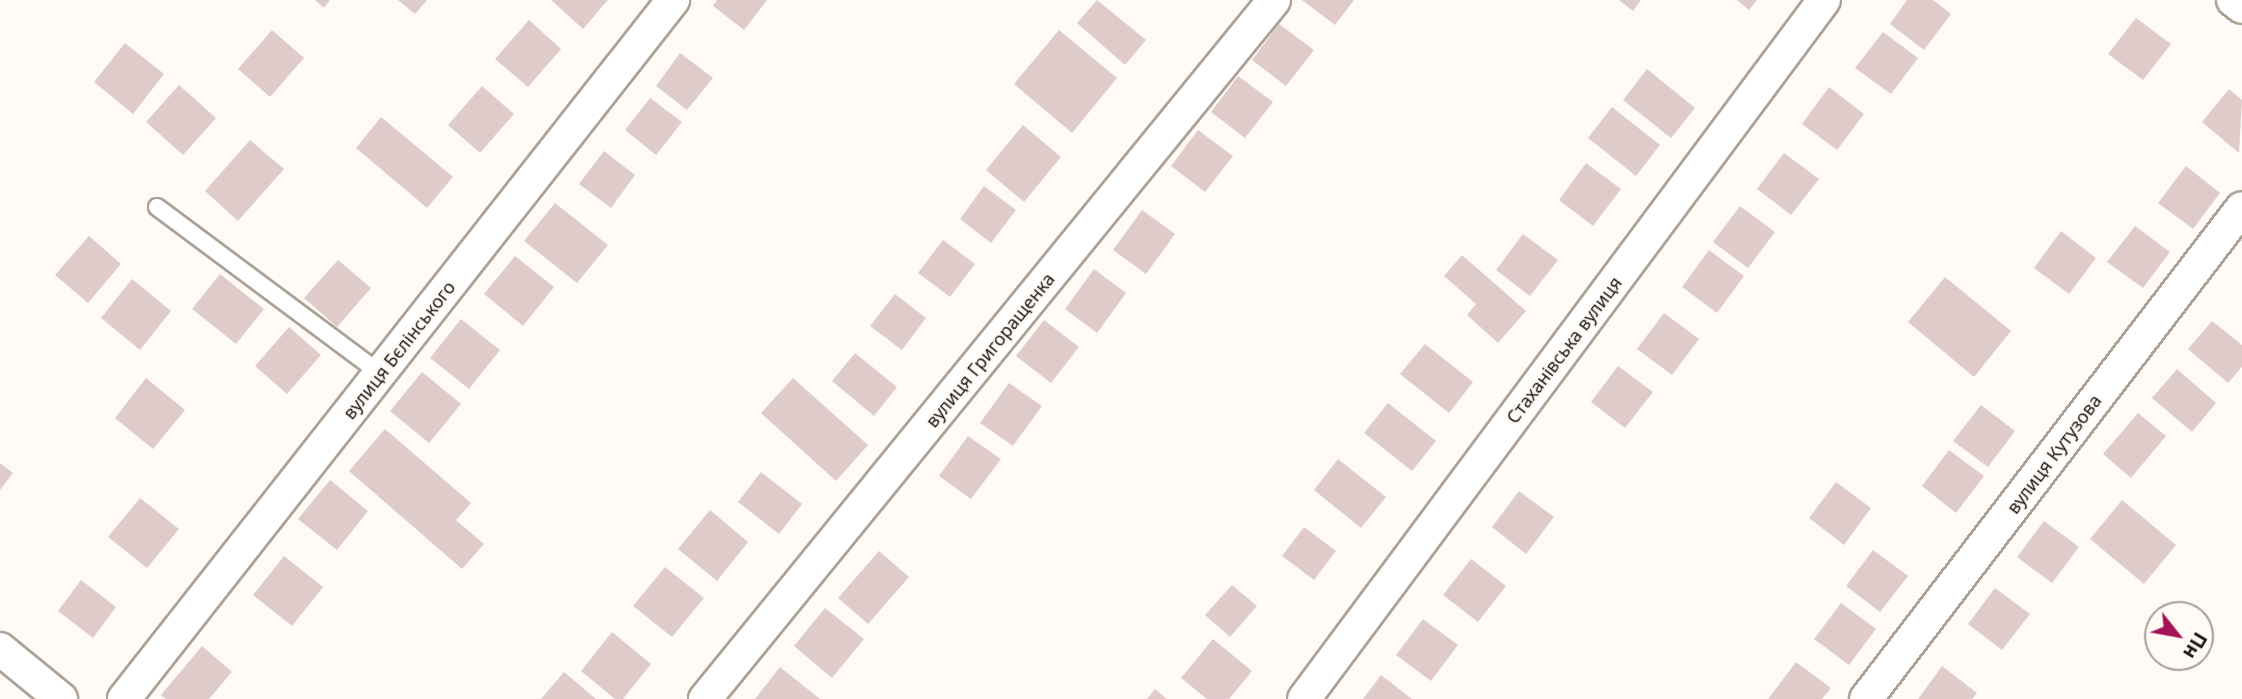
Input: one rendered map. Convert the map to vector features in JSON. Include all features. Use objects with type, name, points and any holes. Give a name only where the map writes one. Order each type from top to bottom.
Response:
[{"type":"street","name":"вулиця Бєлінського","points":[[124,699],[673,0]]},
{"type":"street","name":"вулиця Григоращенка","points":[[705,699],[1274,0]]},
{"type":"street","name":"Стаханівська вулиця","points":[[1304,699],[1824,0]]},
{"type":"street","points":[[2233,0],[2242,7]]},
{"type":"street","name":"вулиця Кутузова","points":[[1866,699],[2242,208]]},
{"type":"street","points":[[0,649],[61,699]]},
{"type":"lane","points":[[157,207],[380,373]]},
{"type":"building","points":[[315,0],[330,0],[324,8]]},
{"type":"building","points":[[398,0],[427,0],[415,14]]},
{"type":"building","points":[[551,0],[608,0],[583,29]]},
{"type":"building","points":[[717,0],[767,0],[744,30],[713,6]]},
{"type":"building","points":[[1097,0],[1146,40],[1125,65],[1077,23]]},
{"type":"building","points":[[1302,0],[1354,0],[1335,25]]},
{"type":"building","points":[[1619,0],[1641,0],[1633,11]]},
{"type":"building","points":[[1737,0],[1757,0],[1749,10]]},
{"type":"building","points":[[1907,0],[1933,0],[1951,14],[1924,50],[1890,24]]},
{"type":"building","points":[[2136,18],[2171,44],[2143,80],[2108,54]]},
{"type":"building","points":[[529,20],[561,49],[528,87],[495,59]]},
{"type":"building","points":[[1279,24],[1314,50],[1286,86],[1252,60]]},
{"type":"building","points":[[272,30],[304,58],[270,97],[238,69]]},
{"type":"building","points":[[1059,30],[1117,78],[1072,133],[1014,84]]},
{"type":"building","points":[[1883,32],[1918,58],[1891,94],[1855,68]]},
{"type":"building","points":[[125,43],[164,74],[133,114],[94,82]]},
{"type":"building","points":[[680,53],[713,78],[687,110],[656,86]]},
{"type":"building","points":[[1647,69],[1695,108],[1671,138],[1623,100]]},
{"type":"building","points":[[1238,76],[1273,102],[1245,138],[1211,112]]},
{"type":"building","points":[[179,85],[216,118],[183,155],[146,122]]},
{"type":"building","points":[[482,86],[514,114],[480,153],[448,125]]},
{"type":"building","points":[[1829,87],[1864,114],[1837,150],[1802,124]]},
{"type":"building","points":[[2229,89],[2242,100],[2239,153],[2202,122]]},
{"type":"building","points":[[650,98],[682,122],[656,155],[625,130]]},
{"type":"building","points":[[1612,107],[1660,145],[1636,176],[1588,138]]},
{"type":"building","points":[[381,117],[453,177],[427,208],[356,148]]},
{"type":"building","points":[[1023,125],[1061,157],[1024,202],[986,170]]},
{"type":"building","points":[[1198,130],[1233,156],[1205,192],[1171,166]]},
{"type":"building","points":[[250,140],[284,169],[238,221],[205,191]]},
{"type":"building","points":[[604,151],[635,175],[611,208],[579,184]]},
{"type":"building","points":[[1784,153],[1819,179],[1791,215],[1757,189]]},
{"type":"building","points":[[1586,163],[1621,189],[1593,226],[1559,200]]},
{"type":"building","points":[[2186,166],[2220,193],[2193,229],[2158,203]]},
{"type":"building","points":[[984,186],[1016,210],[991,243],[960,219]]},
{"type":"building","points":[[555,203],[608,245],[577,283],[524,241]]},
{"type":"building","points":[[1740,206],[1775,232],[1748,268],[1713,242]]},
{"type":"building","points":[[1142,210],[1175,234],[1146,274],[1113,250]]},
{"type":"building","points":[[2135,226],[2170,252],[2143,288],[2107,262]]},
{"type":"building","points":[[2061,231],[2096,258],[2069,294],[2034,268]]},
{"type":"building","points":[[1523,234],[1558,260],[1530,296],[1496,270]]},
{"type":"building","points":[[89,236],[121,264],[88,303],[55,275]]},
{"type":"building","points":[[943,240],[975,264],[950,297],[918,273]]},
{"type":"building","points":[[1709,250],[1744,276],[1717,313],[1682,287]]},
{"type":"building","points":[[1462,255],[1526,311],[1498,343],[1467,315],[1476,304],[1444,276]]},
{"type":"building","points":[[515,256],[554,287],[523,326],[484,294]]},
{"type":"building","points":[[338,260],[371,288],[337,327],[304,298]]},
{"type":"building","points":[[1094,269],[1126,293],[1097,333],[1065,309]]},
{"type":"building","points":[[220,274],[264,309],[236,344],[192,309]]},
{"type":"building","points":[[1945,277],[2011,331],[1974,377],[1908,322]]},
{"type":"building","points":[[132,279],[171,311],[140,350],[101,318]]},
{"type":"building","points":[[895,294],[926,318],[902,350],[870,326]]},
{"type":"building","points":[[1664,313],[1699,339],[1672,375],[1637,349]]},
{"type":"building","points":[[461,319],[500,350],[469,389],[430,358]]},
{"type":"building","points":[[1044,320],[1079,347],[1051,383],[1016,356]]},
{"type":"building","points":[[2212,321],[2242,345],[2242,367],[2228,383],[2188,349]]},
{"type":"building","points":[[289,327],[321,355],[287,394],[255,366]]},
{"type":"building","points":[[1425,344],[1473,382],[1449,413],[1400,374]]},
{"type":"building","points":[[855,353],[897,387],[874,416],[832,381]]},
{"type":"building","points":[[1618,366],[1653,392],[1625,428],[1591,402]]},
{"type":"building","points":[[2177,369],[2216,403],[2192,432],[2152,398]]},
{"type":"building","points":[[422,372],[461,404],[429,443],[390,411]]},
{"type":"building","points":[[146,378],[185,410],[153,449],[115,418]]},
{"type":"building","points":[[793,378],[868,445],[836,481],[761,413]]},
{"type":"building","points":[[1009,383],[1042,406],[1013,446],[980,423]]},
{"type":"building","points":[[1388,403],[1436,441],[1412,471],[1364,433]]},
{"type":"building","points":[[1981,405],[2015,431],[1988,467],[1953,441]]},
{"type":"building","points":[[2138,413],[2166,436],[2131,478],[2103,454]]},
{"type":"building","points":[[385,429],[471,503],[456,520],[484,544],[462,569],[349,471]]},
{"type":"building","points":[[968,436],[1001,459],[971,499],[939,476]]},
{"type":"building","points":[[1949,450],[1984,476],[1956,513],[1922,486]]},
{"type":"building","points":[[1338,459],[1386,497],[1361,528],[1314,490]]},
{"type":"building","points":[[0,463],[13,473],[0,490]]},
{"type":"building","points":[[761,472],[802,504],[779,534],[738,502]]},
{"type":"building","points":[[330,480],[368,511],[337,550],[298,519]]},
{"type":"building","points":[[1836,482],[1871,508],[1844,545],[1809,518]]},
{"type":"building","points":[[1519,491],[1554,517],[1526,554],[1492,527]]},
{"type":"building","points":[[140,498],[179,529],[147,568],[108,537]]},
{"type":"building","points":[[2122,500],[2176,545],[2144,584],[2090,539]]},
{"type":"building","points":[[710,510],[748,542],[717,581],[678,549]]},
{"type":"building","points":[[2044,521],[2079,547],[2052,583],[2017,557]]},
{"type":"building","points":[[1304,527],[1336,551],[1314,580],[1282,556]]},
{"type":"building","points":[[1873,550],[1908,576],[1880,612],[1846,586]]},
{"type":"building","points":[[879,551],[909,577],[868,624],[838,598]]},
{"type":"building","points":[[284,556],[323,587],[292,626],[253,595]]},
{"type":"building","points":[[1471,559],[1506,586],[1478,622],[1443,595]]},
{"type":"building","points":[[665,567],[704,598],[672,637],[633,606]]},
{"type":"building","points":[[81,580],[116,607],[93,638],[58,611]]},
{"type":"building","points":[[1232,585],[1257,606],[1230,637],[1205,615]]},
{"type":"building","points":[[1995,588],[2030,614],[2002,650],[1968,624]]},
{"type":"building","points":[[1841,603],[1876,629],[1849,665],[1814,639]]},
{"type":"building","points":[[825,608],[864,639],[832,678],[794,646]]},
{"type":"building","points":[[1423,619],[1458,645],[1431,681],[1396,655]]},
{"type":"building","points":[[612,632],[651,664],[623,699],[615,699],[581,671]]},
{"type":"building","points":[[1213,639],[1252,671],[1229,699],[1207,699],[1181,678]]},
{"type":"building","points":[[202,646],[232,672],[209,699],[166,699],[161,695]]},
{"type":"building","points":[[1796,662],[1831,688],[1822,699],[1768,699]]},
{"type":"building","points":[[1942,666],[1977,693],[1972,699],[1918,699]]},
{"type":"building","points":[[780,667],[820,699],[755,699]]},
{"type":"building","points":[[564,672],[596,699],[541,699]]},
{"type":"building","points":[[1381,675],[1412,699],[1363,699]]},
{"type":"building","points":[[1155,689],[1167,699],[1147,699]]}]
